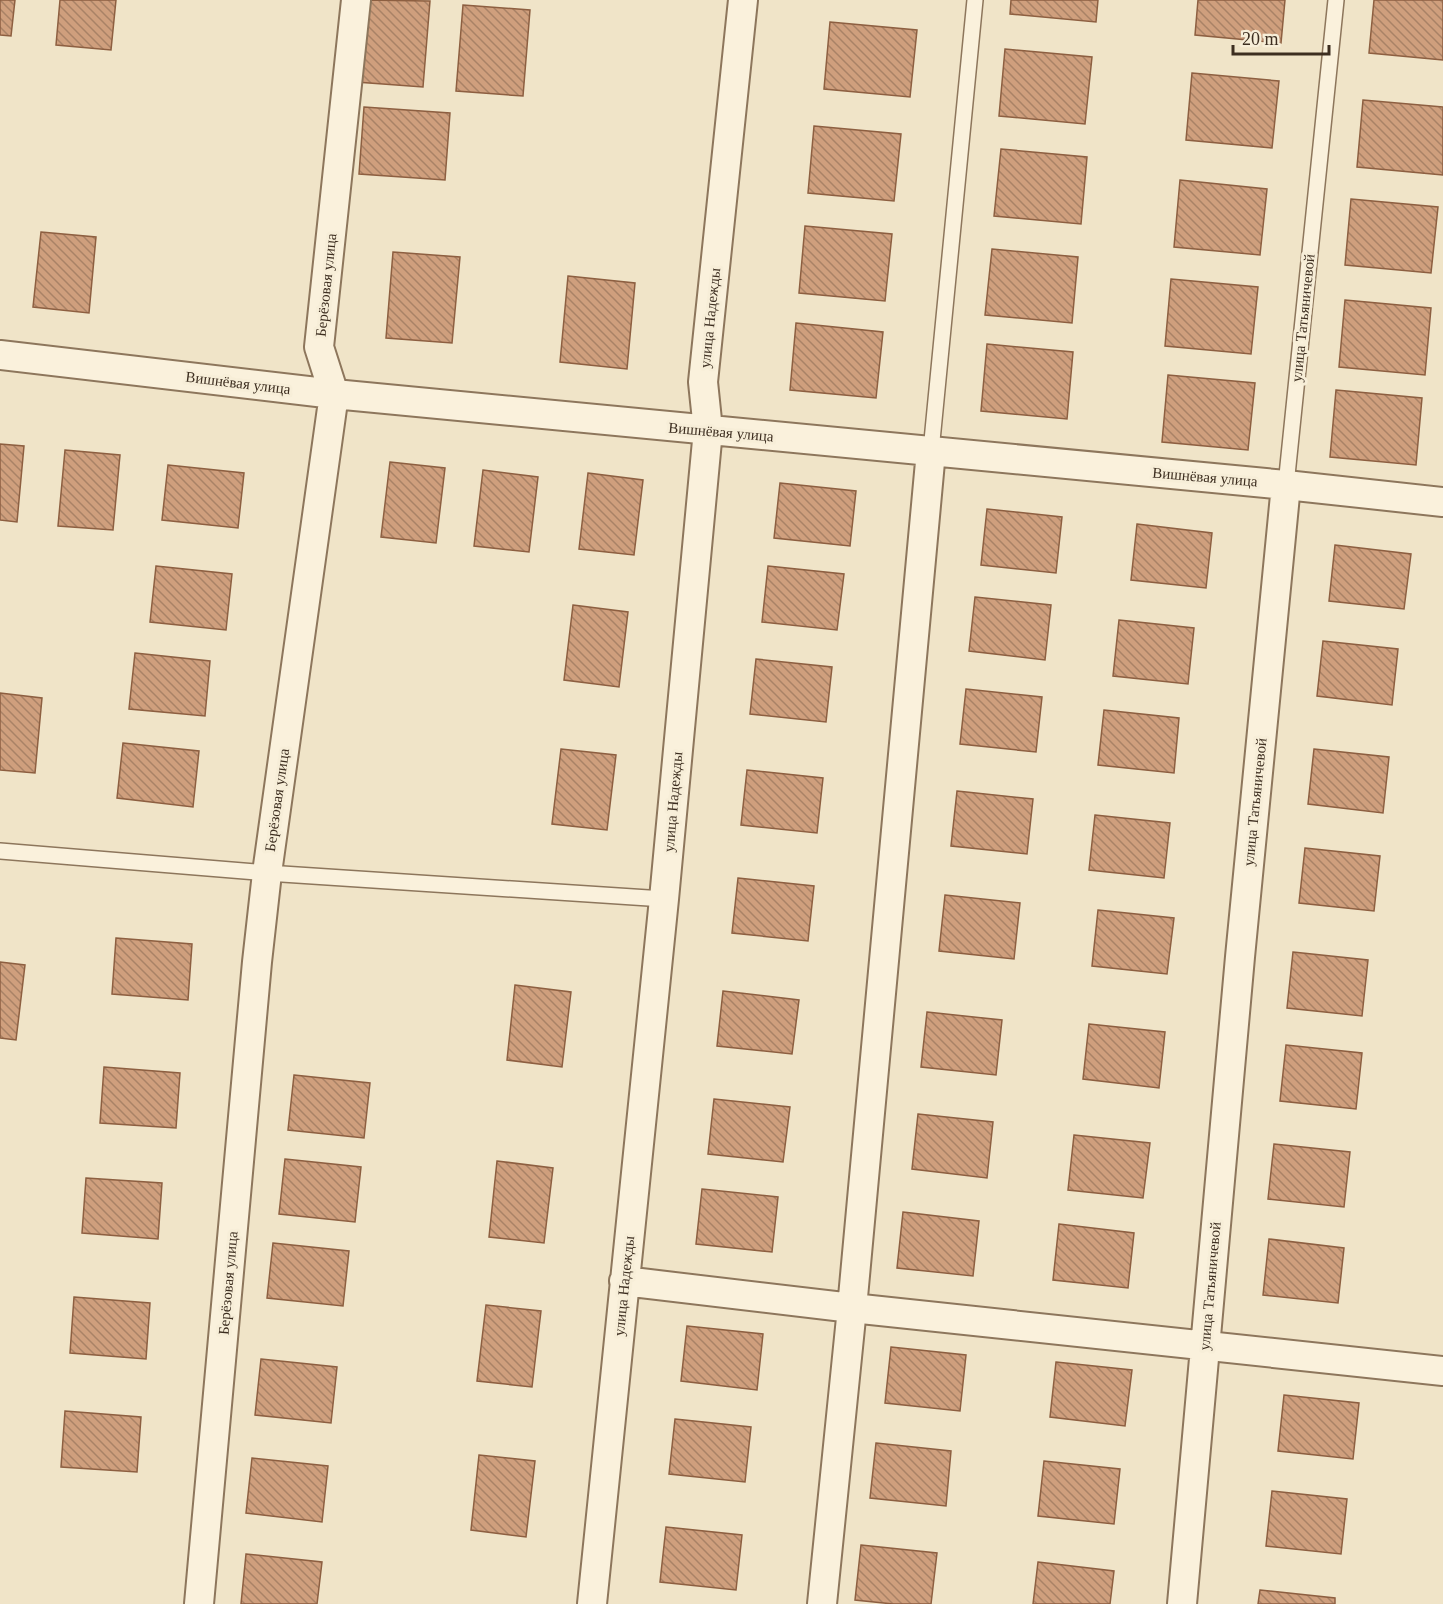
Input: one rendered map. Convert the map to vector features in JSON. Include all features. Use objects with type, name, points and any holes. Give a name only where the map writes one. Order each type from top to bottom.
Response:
[{"type":"street","name":"Берёзовая улица","points":[[199,1604],[257,962],[267,873],[334,394],[319,347],[356,0]]},
{"type":"street","name":"улица Надежды","points":[[592,1604],[664,898],[708,430],[703,382],[742,0]]},
{"type":"street","name":"Вишнёвая улица","points":[[0,355],[334,394],[1443,502]]},
{"type":"street","points":[[822,1604],[852,1308],[931,451]]},
{"type":"street","name":"улица Татьяничевой","points":[[1182,1604],[1286,485]]},
{"type":"street","points":[[624,1281],[852,1308],[1443,1371]]},
{"type":"lane","points":[[931,451],[975,0]]},
{"type":"lane","name":"улица Татьяничевой","points":[[1286,485],[1336,0]]},
{"type":"lane","points":[[0,851],[267,873],[664,898]]},
{"type":"building","points":[[0,0],[15,0],[11,36],[0,35]]},
{"type":"building","points":[[60,0],[116,0],[111,50],[56,45]]},
{"type":"building","points":[[363,0],[430,1],[423,87],[356,82]]},
{"type":"building","points":[[1011,0],[1098,0],[1096,22],[1010,14]]},
{"type":"building","points":[[1198,0],[1285,0],[1281,43],[1195,35]]},
{"type":"building","points":[[1374,0],[1443,0],[1443,60],[1369,53]]},
{"type":"building","points":[[463,5],[530,10],[523,96],[456,91]]},
{"type":"building","points":[[830,22],[917,30],[910,97],[824,89]]},
{"type":"building","points":[[1005,49],[1092,57],[1085,124],[999,116]]},
{"type":"building","points":[[1192,73],[1279,81],[1272,148],[1186,140]]},
{"type":"building","points":[[1363,100],[1443,107],[1443,175],[1357,167]]},
{"type":"building","points":[[364,107],[450,113],[445,180],[359,174]]},
{"type":"building","points":[[814,126],[901,134],[894,201],[808,193]]},
{"type":"building","points":[[1001,149],[1087,157],[1081,224],[994,216]]},
{"type":"building","points":[[1180,180],[1267,189],[1260,255],[1174,247]]},
{"type":"building","points":[[1351,199],[1438,207],[1431,273],[1345,265]]},
{"type":"building","points":[[805,226],[892,234],[885,301],[799,293]]},
{"type":"building","points":[[41,232],[96,237],[89,313],[33,307]]},
{"type":"building","points":[[992,249],[1078,257],[1072,323],[985,315]]},
{"type":"building","points":[[393,252],[460,257],[452,343],[386,338]]},
{"type":"building","points":[[568,276],[635,283],[627,369],[560,362]]},
{"type":"building","points":[[1171,279],[1258,287],[1251,354],[1165,346]]},
{"type":"building","points":[[1345,300],[1431,308],[1425,375],[1339,367]]},
{"type":"building","points":[[796,323],[883,332],[876,398],[790,390]]},
{"type":"building","points":[[987,344],[1073,352],[1067,419],[981,411]]},
{"type":"building","points":[[1168,375],[1255,383],[1248,450],[1162,442]]},
{"type":"building","points":[[1336,390],[1422,398],[1416,465],[1330,457]]},
{"type":"building","points":[[0,444],[24,446],[17,522],[0,520]]},
{"type":"building","points":[[65,450],[120,455],[113,530],[58,526]]},
{"type":"building","points":[[390,462],[445,468],[436,543],[381,537]]},
{"type":"building","points":[[168,465],[244,473],[238,528],[162,520]]},
{"type":"building","points":[[483,470],[538,477],[529,552],[474,546]]},
{"type":"building","points":[[588,473],[643,480],[634,555],[579,549]]},
{"type":"building","points":[[780,483],[856,491],[850,546],[774,538]]},
{"type":"building","points":[[987,509],[1062,517],[1056,573],[981,565]]},
{"type":"building","points":[[1137,524],[1212,533],[1206,588],[1131,580]]},
{"type":"building","points":[[1335,545],[1411,554],[1404,609],[1329,601]]},
{"type":"building","points":[[156,566],[232,574],[226,630],[150,622]]},
{"type":"building","points":[[768,566],[844,574],[837,630],[762,622]]},
{"type":"building","points":[[975,597],[1051,605],[1045,660],[969,651]]},
{"type":"building","points":[[573,605],[628,612],[619,687],[564,680]]},
{"type":"building","points":[[1119,620],[1194,628],[1188,684],[1113,676]]},
{"type":"building","points":[[1323,641],[1398,649],[1392,705],[1317,696]]},
{"type":"building","points":[[135,653],[210,661],[205,716],[129,709]]},
{"type":"building","points":[[756,659],[832,667],[826,722],[750,714]]},
{"type":"building","points":[[966,689],[1042,697],[1036,752],[960,744]]},
{"type":"building","points":[[0,693],[42,698],[35,773],[0,770]]},
{"type":"building","points":[[1104,710],[1179,718],[1174,773],[1098,765]]},
{"type":"building","points":[[123,743],[199,751],[193,807],[117,798]]},
{"type":"building","points":[[561,749],[616,755],[607,830],[552,824]]},
{"type":"building","points":[[1314,749],[1389,757],[1383,813],[1308,804]]},
{"type":"building","points":[[747,770],[823,778],[817,833],[741,825]]},
{"type":"building","points":[[957,791],[1033,799],[1027,854],[951,846]]},
{"type":"building","points":[[1095,815],[1170,823],[1164,878],[1089,870]]},
{"type":"building","points":[[1305,848],[1380,856],[1374,911],[1299,903]]},
{"type":"building","points":[[738,878],[814,886],[808,941],[732,933]]},
{"type":"building","points":[[945,895],[1020,903],[1014,959],[939,951]]},
{"type":"building","points":[[1098,910],[1174,918],[1167,974],[1092,966]]},
{"type":"building","points":[[116,938],[192,944],[188,1000],[112,994]]},
{"type":"building","points":[[1293,952],[1368,960],[1362,1016],[1287,1008]]},
{"type":"building","points":[[0,962],[25,965],[16,1040],[0,1038]]},
{"type":"building","points":[[515,985],[571,992],[562,1067],[507,1060]]},
{"type":"building","points":[[723,991],[799,1000],[792,1054],[717,1046]]},
{"type":"building","points":[[927,1012],[1002,1020],[996,1075],[921,1067]]},
{"type":"building","points":[[1089,1024],[1165,1032],[1159,1088],[1083,1079]]},
{"type":"building","points":[[1286,1045],[1362,1053],[1356,1109],[1280,1101]]},
{"type":"building","points":[[104,1067],[180,1073],[176,1128],[100,1123]]},
{"type":"building","points":[[294,1075],[370,1083],[364,1138],[288,1130]]},
{"type":"building","points":[[714,1099],[790,1107],[783,1162],[708,1154]]},
{"type":"building","points":[[918,1114],[993,1122],[987,1178],[912,1169]]},
{"type":"building","points":[[1074,1135],[1150,1143],[1143,1198],[1068,1190]]},
{"type":"building","points":[[1274,1144],[1350,1152],[1344,1207],[1268,1199]]},
{"type":"building","points":[[285,1159],[361,1167],[355,1222],[279,1214]]},
{"type":"building","points":[[497,1161],[553,1168],[544,1243],[489,1237]]},
{"type":"building","points":[[86,1178],[162,1183],[158,1239],[82,1233]]},
{"type":"building","points":[[702,1189],[778,1197],[772,1252],[696,1244]]},
{"type":"building","points":[[903,1212],[979,1221],[973,1276],[897,1268]]},
{"type":"building","points":[[1059,1224],[1134,1233],[1128,1288],[1053,1280]]},
{"type":"building","points":[[1269,1239],[1344,1248],[1338,1303],[1263,1295]]},
{"type":"building","points":[[273,1243],[349,1251],[343,1306],[267,1298]]},
{"type":"building","points":[[74,1297],[150,1303],[146,1359],[70,1353]]},
{"type":"building","points":[[486,1305],[541,1311],[532,1387],[477,1381]]},
{"type":"building","points":[[687,1326],[763,1334],[757,1390],[681,1381]]},
{"type":"building","points":[[891,1347],[966,1355],[960,1411],[885,1403]]},
{"type":"building","points":[[261,1359],[337,1367],[331,1423],[255,1415]]},
{"type":"building","points":[[1056,1362],[1132,1370],[1125,1426],[1050,1417]]},
{"type":"building","points":[[1284,1395],[1359,1403],[1353,1459],[1278,1451]]},
{"type":"building","points":[[65,1411],[141,1417],[137,1472],[61,1467]]},
{"type":"building","points":[[675,1419],[751,1427],[745,1482],[669,1474]]},
{"type":"building","points":[[876,1443],[951,1451],[946,1506],[870,1498]]},
{"type":"building","points":[[479,1455],[535,1461],[526,1537],[471,1530]]},
{"type":"building","points":[[252,1458],[328,1466],[322,1522],[246,1513]]},
{"type":"building","points":[[1044,1461],[1120,1469],[1114,1524],[1038,1516]]},
{"type":"building","points":[[1272,1491],[1347,1499],[1341,1554],[1266,1546]]},
{"type":"building","points":[[666,1527],[742,1535],[736,1590],[660,1582]]},
{"type":"building","points":[[861,1545],[937,1553],[931,1604],[893,1604],[855,1600]]},
{"type":"building","points":[[246,1554],[322,1562],[317,1604],[241,1604]]},
{"type":"building","points":[[1038,1562],[1114,1571],[1110,1604],[1033,1604]]},
{"type":"building","points":[[1260,1590],[1335,1598],[1335,1604],[1258,1604]]}]
